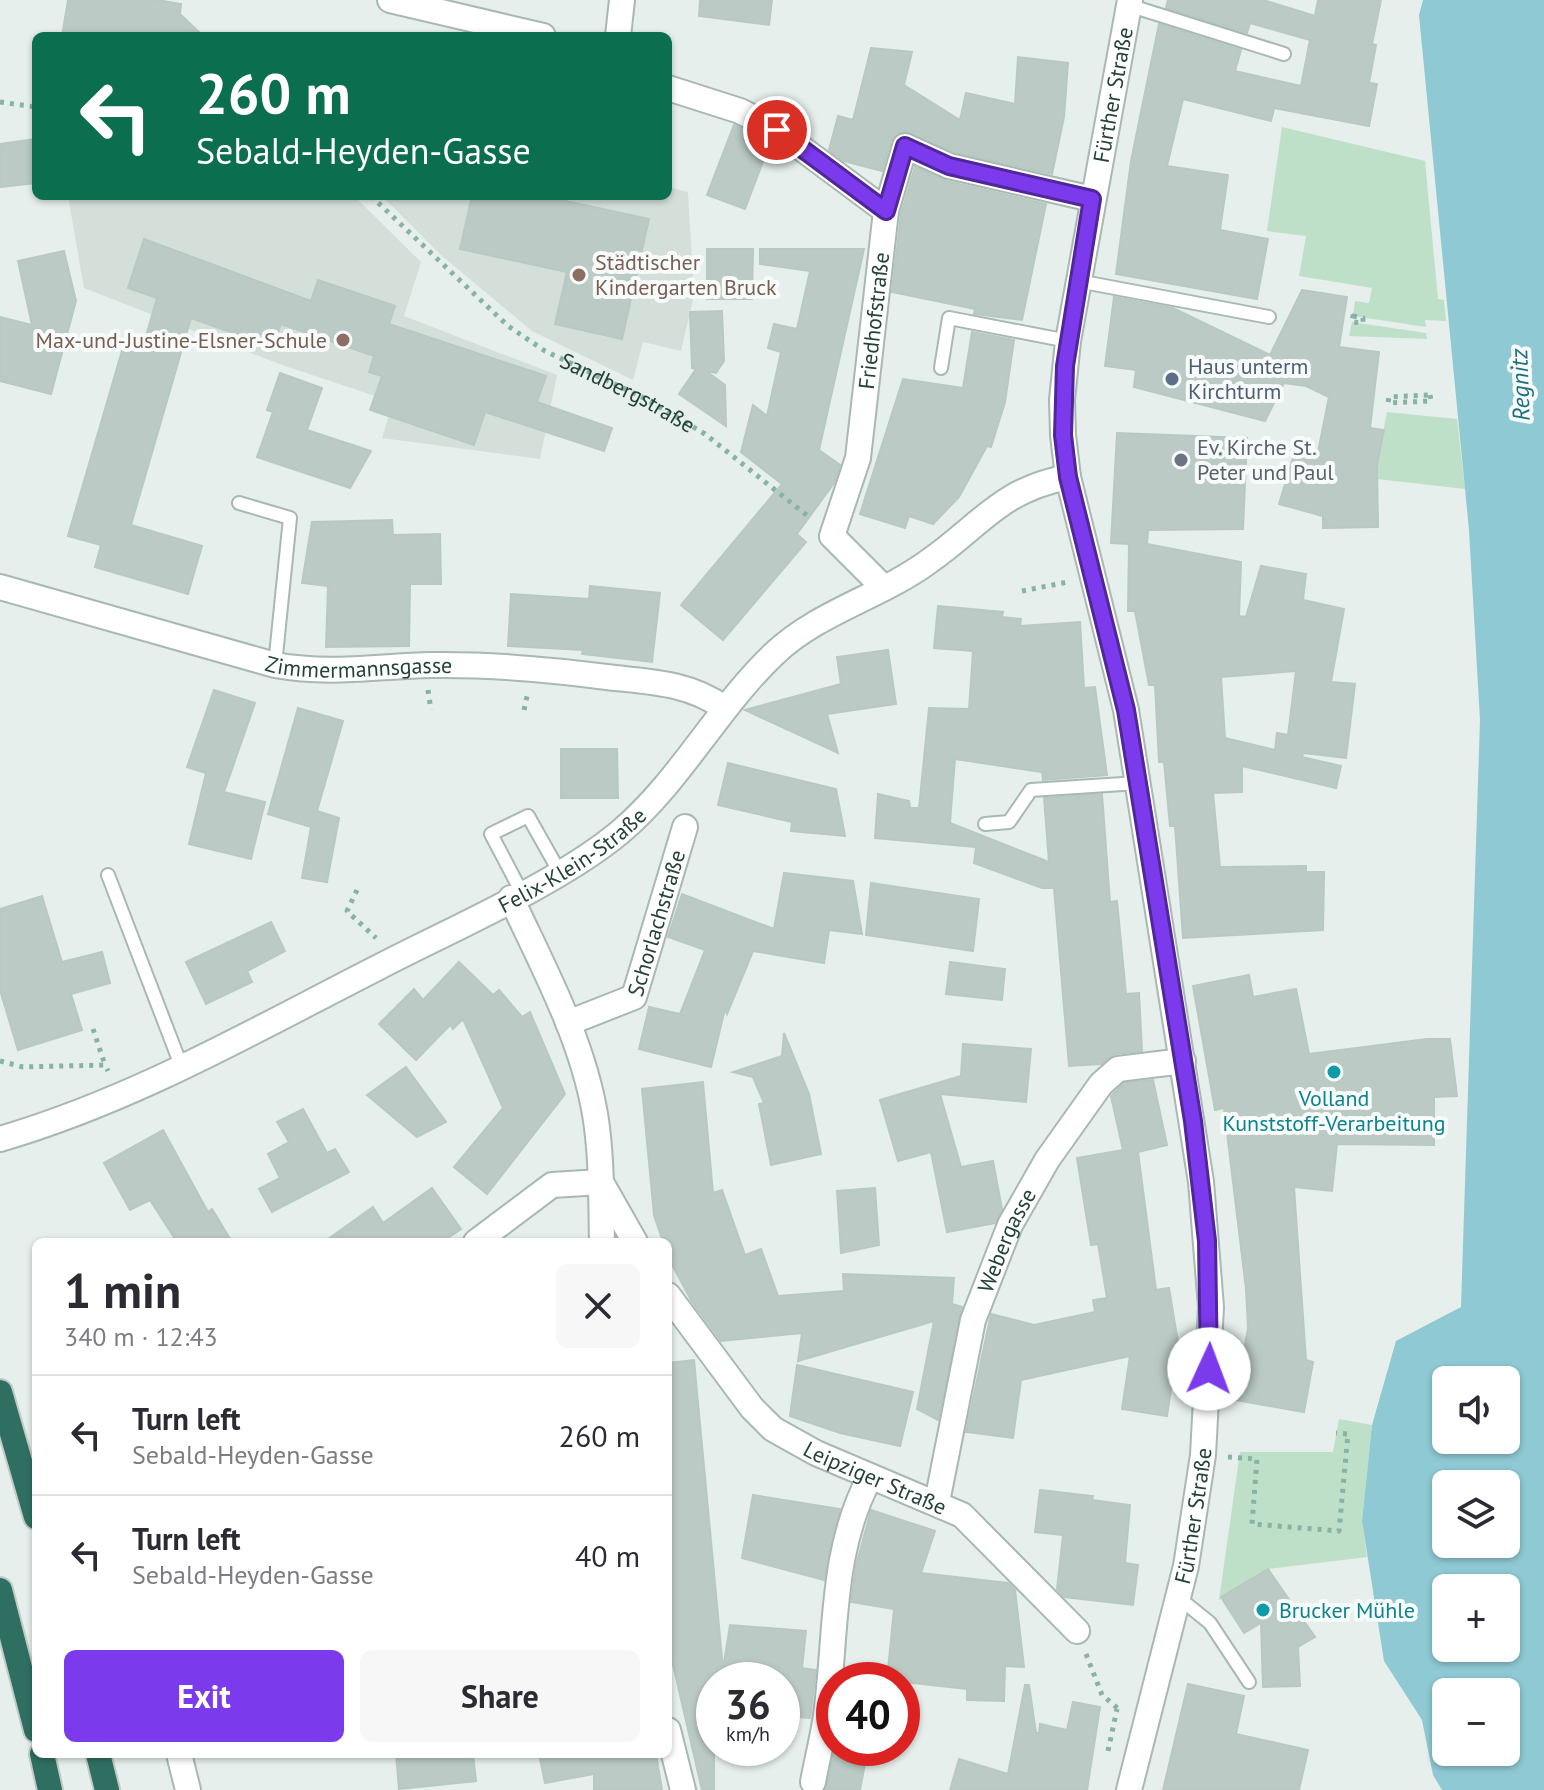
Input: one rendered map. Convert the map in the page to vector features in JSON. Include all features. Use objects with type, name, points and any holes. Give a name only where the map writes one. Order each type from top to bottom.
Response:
[{"type":"highway","points":[[0,1392],[32,1503]]},
{"type":"highway","points":[[0,1590],[32,1714]]},
{"type":"highway","points":[[43,1758],[50,1790]]},
{"type":"highway","points":[[99,1758],[107,1790]]},
{"type":"street","points":[[390,0],[526,32]]},
{"type":"street","points":[[618,32],[622,0]]},
{"type":"street","name":"Fürther Straße","points":[[1129,2],[1078,281],[1062,400],[1068,477],[1126,710],[1183,1061],[1201,1182],[1209,1267],[1209,1369],[1203,1455],[1179,1598],[1129,1790]]},
{"type":"street","points":[[672,89],[740,111],[777,130],[886,211]]},
{"type":"street","name":"Friedhofstraße","points":[[832,536],[858,458],[886,211],[905,146],[949,166],[1092,199]]},
{"type":"street","name":"Felix-Klein-Straße","points":[[2,1138],[122,1097],[516,896],[559,871],[619,833],[639,813],[724,708],[775,653],[802,632],[927,563],[1019,490],[1068,477]]},
{"type":"street","points":[[832,536],[884,588]]},
{"type":"street","name":"Zimmermannsgasse","points":[[0,587],[275,665],[316,672],[428,665],[529,667],[674,685],[709,697],[724,708]]},
{"type":"street","name":"Schorlachstraße","points":[[568,1023],[634,997],[685,827]]},
{"type":"street","points":[[516,896],[586,1072],[595,1115],[602,1238]]},
{"type":"street","name":"Webergasse","points":[[937,1502],[973,1320],[1010,1225],[1047,1160],[1101,1084],[1118,1069],[1183,1061]]},
{"type":"street","points":[[481,1238],[552,1185],[601,1182]]},
{"type":"street","points":[[601,1182],[633,1238]]},
{"type":"street","name":"Leipziger Straße","points":[[672,1300],[752,1408],[773,1429],[870,1477],[937,1502],[962,1515],[1077,1631]]},
{"type":"street","points":[[813,1782],[826,1714],[838,1569],[850,1525],[870,1477]]},
{"type":"street","points":[[672,1746],[683,1790]]},
{"type":"street","points":[[180,1758],[188,1790]]},
{"type":"lane","name":"Fürther Straße","points":[[1129,2],[1284,54]]},
{"type":"lane","points":[[1078,281],[1269,317]]},
{"type":"lane","points":[[941,368],[949,318],[1068,341]]},
{"type":"lane","points":[[239,503],[290,518],[275,665]]},
{"type":"lane","points":[[985,824],[1009,822],[1031,790],[1138,783]]},
{"type":"lane","points":[[516,896],[491,834],[528,816],[559,871]]},
{"type":"lane","points":[[108,875],[182,1068]]},
{"type":"lane","points":[[1179,1598],[1210,1623],[1249,1682]]},
{"type":"path","points":[[0,102],[32,106]]},
{"type":"path","name":"Sandbergstraße","points":[[375,200],[508,326],[545,351],[646,399],[705,434],[832,536]]},
{"type":"path","points":[[1430,395],[1431,401],[1411,403],[1388,403],[1389,397],[1430,395]]},
{"type":"path","points":[[1022,591],[1091,575]]},
{"type":"path","points":[[357,890],[347,911],[396,958]]},
{"type":"path","points":[[93,1029],[105,1065],[122,1097]]},
{"type":"path","points":[[0,1061],[23,1067],[105,1065]]},
{"type":"path","points":[[1203,1455],[1257,1459],[1252,1524],[1339,1531],[1348,1434],[1336,1433]]},
{"type":"path","points":[[1077,1631],[1102,1695],[1117,1709],[1149,1720]]},
{"type":"shaded area","name":"Städtischer Kindergarten Bruck","points":[[672,188],[688,192],[694,295],[681,351],[643,342],[633,380],[532,331],[441,255],[386,200],[672,200]]},
{"type":"shaded area","name":"Max-und-Justine-Elsner-Schule","points":[[69,200],[358,200],[421,262],[404,316],[557,375],[540,459],[382,438],[393,402],[282,365],[84,288]]},
{"type":"green space","points":[[1282,127],[1425,161],[1438,299],[1444,300],[1446,321],[1425,320],[1426,327],[1353,316],[1355,301],[1369,303],[1372,288],[1299,276],[1306,236],[1267,231]]},
{"type":"green space","points":[[1352,322],[1426,333],[1427,339],[1349,336]]},
{"type":"green space","points":[[1387,412],[1457,419],[1465,489],[1377,479],[1324,468],[1314,470],[1317,457],[1376,468]]},
{"type":"green space","points":[[1339,1419],[1372,1425],[1362,1521],[1367,1557],[1268,1569],[1219,1600],[1240,1452],[1333,1452]]},
{"type":"water","name":"Regnitz","points":[[1423,0],[1544,0],[1544,1790],[1442,1790],[1433,1775],[1422,1720],[1384,1661],[1362,1521],[1372,1425],[1396,1341],[1461,1307],[1480,720],[1469,530],[1419,15]]},
{"type":"building","points":[[68,0],[157,0],[181,4],[180,14],[199,32],[63,32]]},
{"type":"building","points":[[700,0],[772,0],[769,25],[699,16]]},
{"type":"building","points":[[1168,0],[1263,0],[1315,16],[1318,0],[1381,0],[1372,44],[1376,45],[1369,83],[1377,84],[1369,126],[1274,108],[1271,121],[1183,99],[1167,166],[1228,175],[1220,230],[1268,239],[1257,299],[1116,274],[1131,161],[1159,24],[1241,50],[1235,71],[1301,86],[1310,40],[1250,23],[1247,33],[1166,8]]},
{"type":"building","points":[[871,48],[912,52],[904,85],[960,120],[966,93],[1015,104],[1018,57],[1068,63],[1064,117],[1052,174],[954,152],[904,131],[891,141],[882,171],[844,161],[829,150],[838,116],[853,120]]},
{"type":"building","points":[[734,125],[770,143],[745,209],[707,195]]},
{"type":"building","points":[[32,140],[32,183],[0,187],[0,144]]},
{"type":"building","points":[[915,167],[946,181],[1046,204],[1022,320],[974,314],[975,309],[892,292],[901,214]]},
{"type":"building","points":[[471,200],[561,200],[649,219],[622,339],[555,324],[567,272],[460,249]]},
{"type":"building","points":[[144,239],[311,301],[318,280],[395,306],[389,324],[546,376],[537,402],[612,428],[604,451],[485,412],[474,445],[370,410],[382,376],[369,372],[374,356],[281,324],[273,347],[191,318],[131,525],[202,546],[188,594],[95,567],[101,545],[68,536],[126,337],[144,343],[157,298],[128,288]]},
{"type":"building","points":[[707,249],[753,249],[752,299],[707,299]]},
{"type":"building","points":[[760,249],[864,249],[819,450],[840,465],[834,483],[797,534],[806,542],[723,640],[681,605],[782,484],[741,452],[753,405],[767,416],[781,352],[768,348],[774,324],[797,329],[810,271],[760,264]]},
{"type":"building","points":[[64,251],[76,301],[51,394],[0,381],[0,317],[32,325],[18,261]]},
{"type":"building","points":[[1302,290],[1347,297],[1339,347],[1379,352],[1370,428],[1384,430],[1377,464],[1378,527],[1323,528],[1323,516],[1279,504],[1295,451],[1317,457],[1329,397],[1306,386],[1284,383],[1265,421],[1134,387],[1136,370],[1105,366],[1114,297],[1173,308],[1270,355]]},
{"type":"building","points":[[722,311],[724,361],[716,373],[706,371],[725,385],[726,426],[679,394],[696,369],[692,368],[690,312]]},
{"type":"building","points":[[972,332],[1014,340],[1005,402],[991,447],[987,446],[959,497],[933,524],[909,516],[905,528],[860,514],[903,379],[963,388]]},
{"type":"building","points":[[280,373],[322,388],[307,430],[371,451],[350,488],[257,457],[273,412],[267,410]]},
{"type":"building","points":[[1117,433],[1247,438],[1243,529],[1148,530],[1147,544],[1241,562],[1239,616],[1246,617],[1261,566],[1306,574],[1303,600],[1344,609],[1331,682],[1355,684],[1346,758],[1303,753],[1302,757],[1341,766],[1336,788],[1242,766],[1242,792],[1213,793],[1220,867],[1306,866],[1306,872],[1324,872],[1323,930],[1183,938],[1175,826],[1170,826],[1164,762],[1159,762],[1155,685],[1149,685],[1135,611],[1128,611],[1129,544],[1111,543]],"holes":[[[1296,671],[1288,735],[1277,733],[1275,750],[1225,738],[1221,677]]]},
{"type":"building","points":[[392,520],[393,535],[440,534],[441,584],[410,584],[409,646],[326,647],[328,586],[302,583],[312,522]]},
{"type":"building","points":[[590,586],[660,593],[652,662],[582,654],[583,650],[508,646],[511,594],[589,599]]},
{"type":"building","points":[[938,606],[1003,612],[1002,617],[1021,619],[1020,626],[1080,622],[1084,688],[1095,687],[1107,775],[1043,780],[1042,772],[955,759],[950,823],[1049,862],[1044,798],[1102,794],[1110,902],[1117,901],[1126,994],[1139,993],[1142,1051],[1115,1054],[1101,1064],[1069,1066],[1054,888],[1042,888],[974,863],[976,847],[875,838],[878,794],[909,801],[910,808],[919,808],[929,708],[969,709],[973,651],[934,648]]},
{"type":"building","points":[[888,650],[896,704],[827,714],[838,753],[745,710],[841,684],[837,657]]},
{"type":"building","points":[[214,690],[255,703],[224,792],[265,802],[251,859],[189,844],[206,773],[187,767]]},
{"type":"building","points":[[298,708],[343,721],[317,811],[339,818],[327,882],[302,878],[311,827],[268,814]]},
{"type":"building","points":[[561,749],[617,749],[618,798],[561,798]]},
{"type":"building","points":[[728,763],[836,789],[845,836],[791,831],[792,822],[718,805]]},
{"type":"building","points":[[784,873],[853,881],[862,934],[829,930],[824,963],[753,951],[727,1014],[725,1009],[711,1067],[639,1049],[649,1007],[680,1014],[705,950],[668,937],[682,894],[774,929]]},
{"type":"building","points":[[871,883],[979,899],[973,951],[866,935]]},
{"type":"building","points":[[42,896],[62,962],[102,952],[110,983],[71,994],[82,1030],[18,1050],[0,990],[0,909]]},
{"type":"building","points":[[271,922],[285,951],[247,971],[252,982],[206,1004],[186,962]]},
{"type":"building","points":[[459,962],[493,995],[499,990],[522,1017],[530,1012],[565,1094],[487,1194],[454,1167],[503,1108],[463,1019],[453,1029],[450,1025],[416,1060],[379,1024],[414,989],[423,1000]]},
{"type":"building","points":[[950,962],[1005,969],[1002,1000],[946,994]]},
{"type":"building","points":[[1249,975],[1253,997],[1296,989],[1309,1054],[1427,1039],[1450,1039],[1457,1096],[1434,1097],[1434,1145],[1337,1144],[1332,1191],[1294,1187],[1306,1360],[1313,1362],[1304,1412],[1235,1400],[1248,1328],[1246,1289],[1224,1108],[1215,1110],[1193,986]]},
{"type":"building","points":[[784,1033],[809,1094],[821,1154],[771,1165],[759,1104],[764,1103],[753,1077],[733,1072],[782,1056]]},
{"type":"building","points":[[963,1044],[1031,1049],[1026,1102],[940,1094],[961,1167],[993,1161],[1002,1209],[995,1223],[947,1232],[931,1152],[898,1161],[880,1100],[961,1076]]},
{"type":"building","points":[[406,1067],[446,1122],[417,1137],[367,1095]]},
{"type":"building","points":[[1153,1080],[1167,1145],[1138,1152],[1156,1290],[1169,1288],[1178,1342],[1167,1416],[1122,1409],[1130,1356],[1021,1380],[1013,1438],[966,1432],[991,1314],[1034,1325],[1095,1312],[1093,1300],[1107,1298],[1098,1244],[1091,1245],[1077,1158],[1123,1150],[1111,1096],[1124,1083]]},
{"type":"building","points":[[703,1082],[713,1193],[722,1190],[745,1255],[761,1249],[778,1296],[844,1291],[843,1274],[954,1278],[952,1304],[962,1307],[938,1420],[917,1409],[934,1321],[798,1361],[802,1333],[721,1341],[692,1302],[672,1264],[672,1238],[662,1238],[654,1215],[642,1089]]},
{"type":"building","points":[[303,1109],[327,1153],[335,1149],[349,1172],[272,1212],[259,1189],[280,1178],[268,1154],[289,1142],[277,1122]]},
{"type":"building","points":[[163,1130],[208,1212],[212,1209],[230,1238],[174,1238],[150,1200],[130,1210],[104,1163]]},
{"type":"building","points":[[432,1188],[461,1229],[448,1238],[330,1238],[373,1207],[383,1223]]},
{"type":"building","points":[[875,1188],[879,1245],[841,1253],[837,1191]]},
{"type":"building","points":[[694,1360],[722,1662],[696,1662],[696,1764],[672,1660],[672,1363]]},
{"type":"building","points":[[797,1365],[913,1392],[900,1446],[840,1433],[790,1416]]},
{"type":"building","points":[[1040,1490],[1093,1496],[1092,1500],[1130,1505],[1125,1563],[1138,1565],[1133,1605],[1064,1597],[1057,1589],[1063,1535],[1035,1532]]},
{"type":"building","points":[[753,1495],[840,1509],[824,1580],[742,1558]]},
{"type":"building","points":[[871,1510],[935,1531],[921,1573],[1008,1583],[1015,1590],[1024,1667],[1005,1666],[1004,1701],[967,1700],[967,1689],[920,1684],[920,1662],[889,1662],[894,1609],[851,1602],[856,1566]]},
{"type":"building","name":"Brucker Mühle","points":[[1268,1569],[1315,1637],[1298,1647],[1300,1686],[1263,1687],[1261,1623],[1244,1633],[1221,1597]]},
{"type":"building","points":[[730,1625],[806,1631],[802,1668],[816,1670],[810,1718],[800,1717],[800,1662],[724,1662]]},
{"type":"building","points":[[1188,1684],[1244,1696],[1236,1734],[1308,1750],[1299,1790],[1163,1790]]},
{"type":"building","points":[[1025,1685],[1029,1685],[1036,1733],[1039,1733],[1040,1724],[1067,1730],[1073,1702],[1100,1707],[1087,1790],[950,1790],[959,1759],[1008,1774]]},
{"type":"building","points":[[396,1758],[473,1758],[476,1781],[399,1789]]},
{"type":"building","points":[[540,1758],[657,1758],[662,1790],[594,1790],[594,1774],[545,1783]]},
{"type":"building","points":[[696,1766],[714,1766],[714,1790],[702,1790]]},
{"type":"building","points":[[831,1766],[865,1766],[860,1790],[825,1790]]},
{"type":"place","name":"Städtischer Kindergarten Bruck","points":[[579,275]]},
{"type":"place","name":"Max-und-Justine-Elsner-Schule","points":[[343,340]]},
{"type":"place","name":"Haus unterm Kirchturm","points":[[1172,379]]},
{"type":"place","name":"Ev. Kirche St. Peter und Paul","points":[[1181,460]]},
{"type":"place","name":"Volland Kunststoff-Verarbeitung","points":[[1334,1072]]},
{"type":"place","name":"Brucker Mühle","points":[[1263,1610]]},
{"type":"route","points":[[777,130],[886,211],[905,146],[949,166],[1092,199],[1065,366],[1063,435],[1068,477],[1126,710],[1193,1121],[1207,1241],[1211,1307],[1209,1369]]}]
